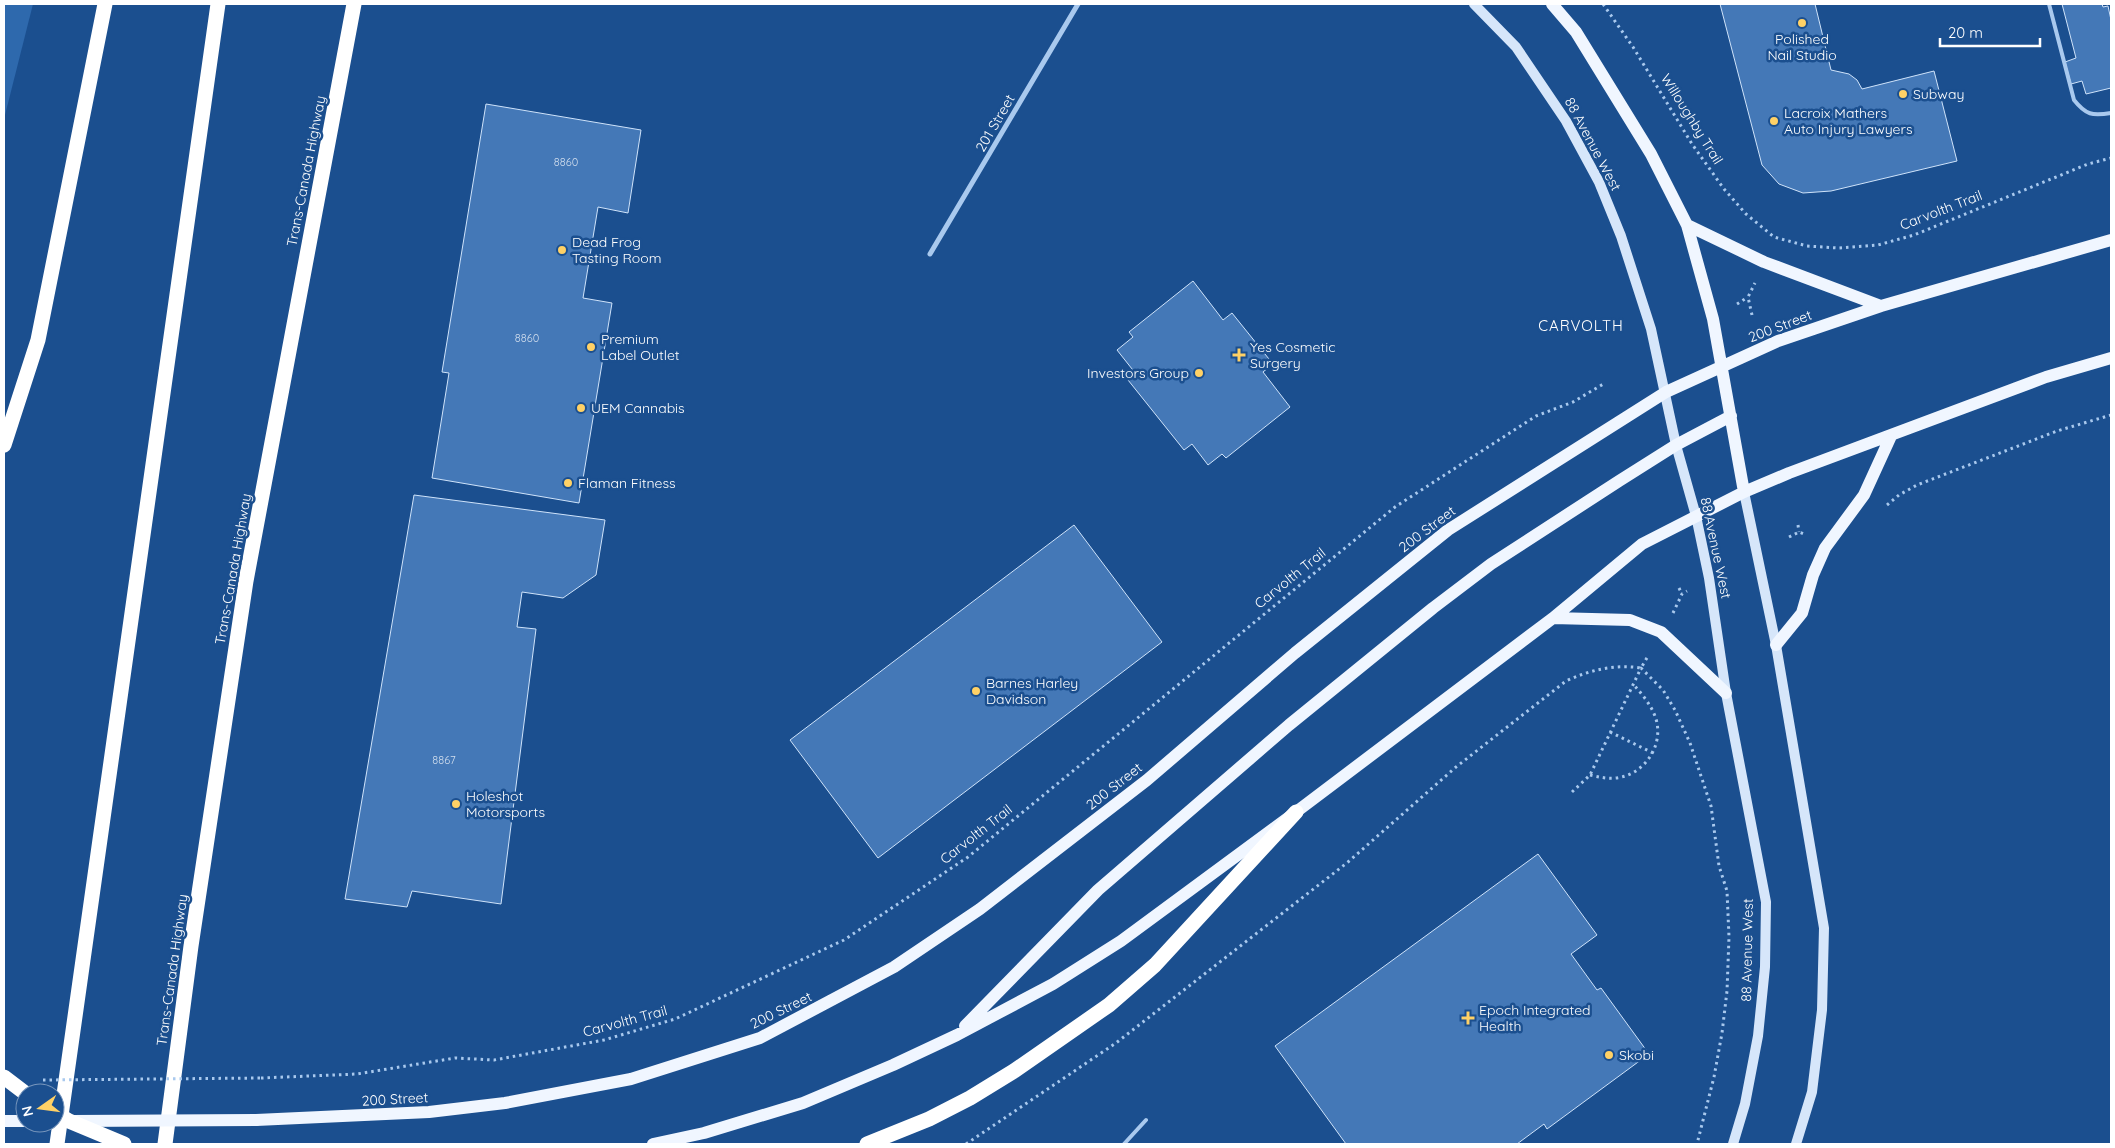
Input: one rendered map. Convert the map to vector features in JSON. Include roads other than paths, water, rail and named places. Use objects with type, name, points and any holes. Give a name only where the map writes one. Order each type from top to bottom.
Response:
[{"type":"highway","points":[[4,445],[38,340],[105,4]]},
{"type":"highway","points":[[57,1144],[218,4]]},
{"type":"highway","name":"Trans-Canada Highway","points":[[165,1144],[191,946],[246,581],[353,7]]},
{"type":"highway","points":[[867,1144],[929,1119],[970,1098],[1014,1071],[1110,1004],[1155,965],[1296,812]]},
{"type":"highway","points":[[4,1077],[15,1085]]},
{"type":"highway","points":[[65,1122],[124,1144]]},
{"type":"main road","name":"88 Avenue West","points":[[1474,4],[1516,47],[1566,121],[1599,182],[1621,236],[1651,329],[1676,445],[1696,516],[1710,578],[1726,693],[1766,902],[1764,967],[1758,1036],[1745,1104],[1733,1144]]},
{"type":"main road","points":[[1552,4],[1576,32],[1651,154],[1687,225],[1713,318],[1744,492],[1776,645],[1824,928],[1822,1010],[1812,1092],[1796,1144]]},
{"type":"main road","points":[[1687,225],[1764,262],[1881,306]]},
{"type":"main road","name":"200 Street","points":[[65,1121],[256,1120],[429,1112],[505,1103],[631,1079],[760,1038],[824,1006],[894,967],[980,909],[1146,780],[1296,653],[1448,530],[1666,392],[1778,340],[1881,306],[2111,240]]},
{"type":"main road","points":[[653,1144],[704,1133],[804,1103],[957,1035],[1053,984],[1121,941],[1296,812],[1553,618],[1642,544],[1744,492],[1788,473],[2046,377],[2111,358]]},
{"type":"main road","points":[[957,1035],[1098,890],[1289,725],[1433,608],[1491,564],[1676,445],[1731,416]]},
{"type":"main road","points":[[1776,645],[1802,613],[1813,575],[1825,548],[1864,495],[1891,436]]},
{"type":"main road","points":[[1553,618],[1630,620],[1662,632],[1726,693]]},
{"type":"street","name":"201 Street","points":[[930,254],[1078,4]]},
{"type":"lane","points":[[2048,4],[2074,100],[2083,111],[2096,115],[2111,113]]},
{"type":"lane","points":[[1124,1144],[1146,1120]]},
{"type":"place","name":"Polished Nail Studio","points":[[1802,23]]},
{"type":"place","name":"Subway","points":[[1903,94]]},
{"type":"place","name":"Lacroix Mathers Auto Injury Lawyers","points":[[1774,121]]},
{"type":"place","name":"Dead Frog Tasting Room","points":[[562,250]]},
{"type":"place","name":"Premium Label Outlet","points":[[591,347]]},
{"type":"place","name":"Yes Cosmetic Surgery","points":[[1239,355]]},
{"type":"place","name":"Investors Group","points":[[1199,373]]},
{"type":"place","name":"UEM Cannabis","points":[[581,408]]},
{"type":"place","name":"Flaman Fitness","points":[[568,483]]},
{"type":"place","name":"Barnes Harley Davidson","points":[[976,691]]},
{"type":"place","name":"Holeshot Motorsports","points":[[456,804]]},
{"type":"place","name":"Epoch Integrated Health","points":[[1468,1018]]},
{"type":"place","name":"Skobi","points":[[1609,1055]]},
{"type":"district","name":"CARVOLTH","points":[[1581,326]]}]
